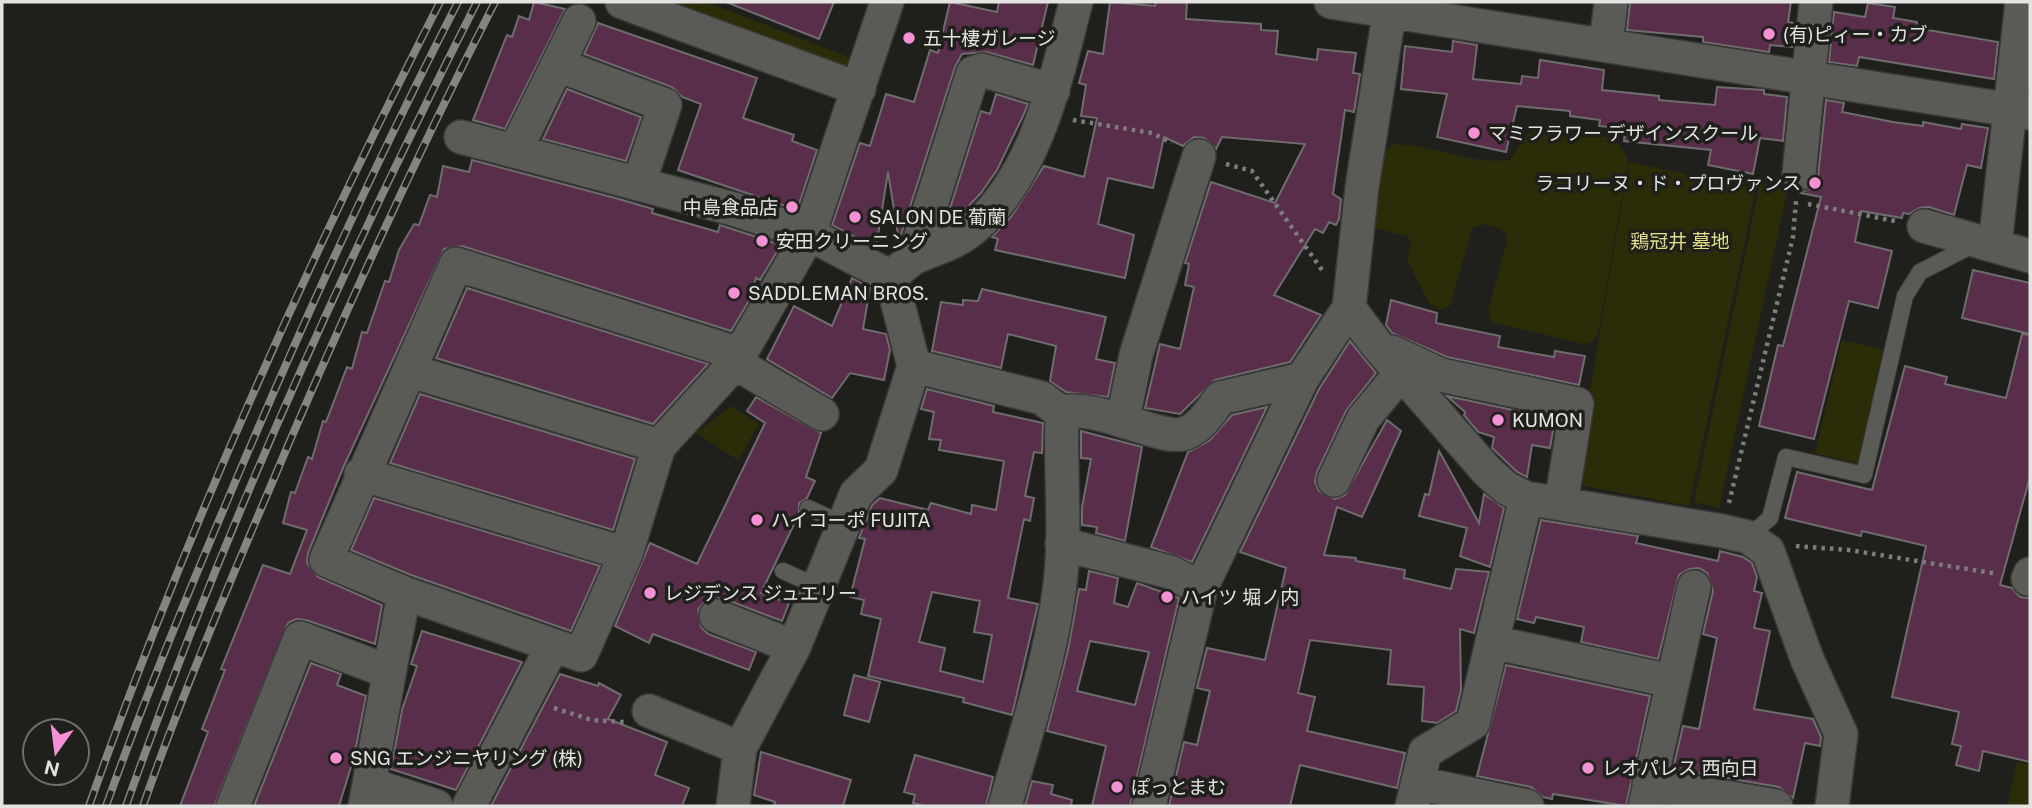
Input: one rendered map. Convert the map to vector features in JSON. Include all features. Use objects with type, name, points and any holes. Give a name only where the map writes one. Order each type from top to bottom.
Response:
[{"type":"street","points":[[622,2],[859,89]]},
{"type":"street","points":[[822,414],[737,358],[456,264],[411,371],[361,474],[326,560],[404,593],[580,655],[626,554],[659,446],[737,358],[809,234],[887,2]]},
{"type":"street","points":[[461,137],[737,210],[903,268],[973,229],[998,201],[1045,120],[1076,2]]},
{"type":"street","points":[[1331,2],[1391,6],[2020,111]]},
{"type":"street","points":[[1606,44],[1611,2]]},
{"type":"street","points":[[1798,174],[1816,2]]},
{"type":"street","points":[[1988,243],[2020,111],[2022,2]]},
{"type":"street","points":[[1149,806],[1201,588],[1302,379],[1349,308],[1362,187],[1391,6]]},
{"type":"street","points":[[514,151],[579,21]]},
{"type":"street","points":[[558,65],[664,105],[639,183]]},
{"type":"street","points":[[733,806],[740,748],[794,647],[856,494],[881,470],[914,366],[903,268],[973,73],[982,70],[1053,91]]},
{"type":"street","points":[[1022,196],[1034,140]]},
{"type":"street","points":[[1123,418],[1136,355],[1199,156]]},
{"type":"street","points":[[1924,226],[2030,256]]},
{"type":"street","points":[[1349,308],[1377,345],[1487,471],[1506,488],[1526,498],[1746,540],[1807,659],[1841,734],[1832,806]]},
{"type":"street","points":[[1377,345],[1441,375],[1577,404],[1561,504]]},
{"type":"street","points":[[914,366],[1042,398],[1060,412],[1062,420],[1062,544],[1059,592],[1044,664],[1006,806]]},
{"type":"street","points":[[411,371],[659,446]]},
{"type":"street","points":[[1334,480],[1363,419],[1402,372]]},
{"type":"street","points":[[1060,412],[1073,409],[1123,418],[1164,433],[1187,433],[1208,416],[1220,398],[1302,379]]},
{"type":"street","points":[[361,474],[626,554]]},
{"type":"street","points":[[1526,498],[1473,723],[1425,752],[1415,794],[1527,806]]},
{"type":"street","points":[[1062,544],[1170,572],[1201,588]]},
{"type":"street","points":[[1694,587],[1647,795],[1776,806]]},
{"type":"street","points":[[404,593],[367,795],[436,806]]},
{"type":"street","points":[[716,616],[794,647]]},
{"type":"street","points":[[233,806],[300,638],[389,672]]},
{"type":"street","points":[[1492,642],[1671,681]]},
{"type":"street","points":[[469,806],[552,647]]},
{"type":"street","points":[[649,711],[740,748]]},
{"type":"lane","points":[[1746,540],[1770,517],[1786,457],[1864,475],[1905,296],[1920,272],[1988,243]]},
{"type":"lane","points":[[808,508],[843,524]]},
{"type":"lane","points":[[783,571],[818,587]]},
{"type":"path","points":[[1070,120],[1152,134],[1199,156],[1252,171],[1349,308]]},
{"type":"path","points":[[1924,226],[1796,202],[1793,237],[1746,540],[1803,545],[2029,576]]},
{"type":"path","points":[[527,698],[592,720],[622,723],[649,711]]},
{"type":"green space","points":[[659,2],[706,2],[859,61],[854,75]]},
{"type":"green space","points":[[1562,127],[1612,140],[1625,153],[1628,163],[1598,334],[1593,342],[1583,344],[1492,322],[1488,311],[1507,241],[1506,234],[1489,225],[1472,229],[1450,306],[1440,309],[1429,303],[1407,260],[1411,241],[1407,236],[1371,227],[1386,152],[1392,144],[1422,147],[1480,160],[1510,160],[1529,133]]},
{"type":"green space","name":"鶏冠井 墓地","points":[[1629,162],[1756,189],[1689,506],[1574,484]]},
{"type":"green space","points":[[1760,183],[1788,188],[1719,508],[1694,502]]},
{"type":"green space","points":[[1842,340],[1890,351],[1863,465],[1815,453]]},
{"type":"green space","points":[[731,406],[759,424],[738,460],[696,433]]},
{"type":"green space","points":[[2017,762],[2030,765],[2030,806],[2007,806]]},
{"type":"building","points":[[534,2],[565,9],[505,129],[473,120],[507,35],[512,37],[519,16],[529,20]]},
{"type":"building","points":[[726,2],[834,2],[819,39]]},
{"type":"building","points":[[950,2],[997,12],[999,2],[1048,2],[1033,65],[987,52],[962,54],[955,67],[899,241],[888,172],[876,248],[832,225],[860,143],[870,146],[886,94],[914,102],[930,50],[938,53]]},
{"type":"building","points":[[1110,2],[1155,6],[1156,2],[1187,2],[1186,19],[1261,24],[1261,30],[1278,31],[1276,54],[1317,60],[1318,49],[1356,53],[1353,73],[1360,74],[1354,112],[1345,110],[1333,194],[1341,199],[1339,219],[1336,225],[1329,222],[1323,233],[1315,229],[1274,295],[1321,315],[1290,362],[1215,380],[1180,414],[1145,408],[1160,344],[1180,349],[1194,287],[1185,285],[1189,264],[1185,263],[1211,182],[1275,203],[1305,144],[1222,137],[1216,149],[1204,138],[1194,137],[1183,146],[1164,137],[1153,188],[1108,178],[1098,224],[1134,235],[1125,278],[995,250],[998,239],[992,237],[1011,217],[1044,166],[1084,177],[1097,118],[1081,116],[1086,85],[1079,83],[1088,51],[1103,54]]},
{"type":"building","points":[[1630,2],[1791,2],[1788,22],[1795,23],[1792,47],[1770,45],[1769,52],[1703,42],[1703,37],[1627,30]]},
{"type":"building","points":[[1868,3],[1895,7],[1893,18],[1917,22],[1916,28],[1998,42],[1994,79],[1859,57],[1857,66],[1829,62],[1834,12],[1865,17]]},
{"type":"building","points":[[598,23],[757,78],[743,118],[794,135],[792,141],[817,150],[797,210],[678,170],[701,104],[682,97],[672,87],[584,54]]},
{"type":"building","points":[[1453,41],[1477,45],[1473,79],[1521,84],[1522,76],[1538,78],[1540,60],[1604,70],[1602,90],[1659,96],[1659,100],[1715,105],[1717,87],[1764,90],[1764,94],[1787,97],[1783,141],[1760,138],[1753,174],[1708,165],[1711,150],[1624,141],[1625,129],[1599,126],[1600,120],[1570,116],[1570,111],[1517,106],[1506,152],[1437,137],[1447,94],[1401,89],[1405,46],[1452,52]]},
{"type":"building","points":[[567,89],[641,117],[626,161],[543,139]]},
{"type":"building","points":[[996,94],[1028,104],[997,170],[981,193],[961,214],[945,224],[981,111],[990,114]]},
{"type":"building","points":[[1826,100],[1844,103],[1842,112],[1893,122],[1923,126],[1923,122],[1961,129],[1962,124],[1988,128],[1981,168],[1967,165],[1954,215],[1929,207],[1919,208],[1909,214],[1903,213],[1902,218],[1861,211],[1855,242],[1892,251],[1878,308],[1849,301],[1814,439],[1759,426],[1778,345],[1783,346],[1821,197],[1801,193],[1814,186],[1818,177]]},
{"type":"building","points":[[472,160],[619,199],[653,209],[652,213],[718,232],[720,225],[781,245],[760,280],[756,278],[750,299],[731,331],[462,246],[444,249],[343,468],[308,553],[307,563],[318,577],[382,605],[375,644],[306,620],[296,619],[288,623],[214,806],[180,806],[208,732],[202,729],[225,670],[221,669],[263,565],[290,574],[307,530],[283,523],[291,492],[295,493],[308,457],[312,459],[323,421],[326,422],[347,367],[352,369],[362,332],[367,333],[385,281],[389,282],[399,250],[414,224],[419,225],[430,195],[437,197],[443,166],[469,172]]},
{"type":"building","points":[[1973,270],[2030,283],[2030,334],[1962,318]]},
{"type":"building","points":[[852,278],[870,288],[863,329],[886,334],[890,350],[884,380],[850,373],[832,398],[767,359],[794,306],[832,326]]},
{"type":"building","points":[[467,288],[708,364],[653,424],[436,358]]},
{"type":"building","points":[[982,289],[1106,317],[1096,359],[1115,363],[1108,397],[1066,392],[1050,381],[1056,346],[1008,334],[1001,368],[932,351],[941,302],[963,305],[963,300],[978,301]]},
{"type":"building","points":[[1391,300],[1437,313],[1436,323],[1500,336],[1498,347],[1554,357],[1555,351],[1585,356],[1579,385],[1447,357],[1392,333],[1386,325]]},
{"type":"building","points":[[2022,334],[2030,335],[2030,477],[2000,585],[2012,588],[2020,597],[2030,598],[2030,762],[1983,751],[1979,771],[1956,765],[1961,746],[1952,744],[1959,712],[1892,697],[1926,546],[1862,531],[1861,536],[1785,518],[1797,472],[1872,490],[1905,366],[1947,377],[1945,384],[2006,398]]},
{"type":"building","points":[[1350,341],[1376,373],[1346,411],[1317,472],[1315,482],[1319,491],[1335,499],[1345,495],[1387,420],[1401,431],[1362,517],[1337,507],[1324,555],[1356,558],[1356,561],[1405,570],[1404,578],[1451,589],[1456,569],[1489,572],[1474,633],[1460,629],[1461,690],[1456,711],[1437,723],[1422,721],[1424,687],[1388,684],[1391,650],[1310,640],[1298,693],[1315,697],[1307,731],[1405,753],[1397,788],[1300,765],[1290,806],[1169,806],[1184,742],[1197,745],[1210,691],[1197,688],[1207,648],[1265,660],[1286,568],[1240,552],[1319,389]]},
{"type":"building","points":[[927,389],[994,406],[993,412],[1043,423],[1042,453],[1034,452],[1025,496],[1034,498],[1030,521],[1024,519],[1008,598],[1038,604],[1012,715],[963,702],[964,698],[868,676],[881,619],[861,614],[864,600],[850,597],[865,539],[859,538],[872,505],[880,498],[928,510],[931,503],[971,514],[972,505],[996,510],[1004,461],[939,450],[941,440],[929,439],[934,412],[921,409]],"holes":[[[932,592],[980,601],[974,632],[992,635],[983,682],[940,671],[945,648],[919,642]]]},
{"type":"building","points":[[420,394],[635,459],[613,530],[390,463]]},
{"type":"building","points":[[1447,396],[1555,419],[1550,448],[1532,445],[1527,477],[1517,472],[1492,448],[1494,437],[1478,432],[1464,415],[1465,412]]},
{"type":"building","points":[[756,397],[821,433],[806,477],[815,481],[807,498],[799,503],[799,514],[761,593],[789,603],[782,621],[722,598],[705,601],[698,610],[701,627],[708,634],[756,652],[749,670],[653,634],[649,643],[615,626],[650,543],[697,564],[765,423],[747,411]]},
{"type":"building","points":[[1267,407],[1192,562],[1151,547],[1188,452],[1209,441],[1232,415]]},
{"type":"building","points":[[1081,431],[1142,447],[1125,541],[1096,533],[1097,527],[1082,525],[1082,507],[1091,459],[1081,458]]},
{"type":"building","points":[[1439,451],[1479,523],[1484,494],[1504,508],[1490,567],[1460,556],[1467,528],[1419,516],[1425,494],[1429,495]]},
{"type":"building","points":[[374,498],[600,566],[571,631],[411,575],[351,550]]},
{"type":"building","points":[[1541,520],[1638,536],[1636,543],[1718,561],[1720,551],[1743,557],[1752,563],[1757,577],[1754,591],[1762,593],[1754,628],[1770,631],[1754,709],[1813,719],[1821,737],[1820,746],[1805,743],[1793,798],[1779,787],[1673,769],[1683,726],[1699,729],[1717,638],[1703,634],[1713,591],[1707,573],[1699,568],[1689,569],[1679,575],[1658,659],[1581,642],[1584,627],[1536,617],[1534,623],[1517,619]]},
{"type":"building","points":[[1089,571],[1118,578],[1114,603],[1128,607],[1137,583],[1179,598],[1130,806],[1092,806],[1106,746],[1047,731],[1068,650],[1079,589],[1086,590]],"holes":[[[1090,641],[1149,652],[1135,705],[1077,691]]]},
{"type":"building","points":[[422,631],[522,662],[456,790],[391,769],[402,710],[417,666],[411,664]]},
{"type":"building","points":[[311,663],[341,674],[337,685],[366,696],[354,757],[339,806],[254,806]]},
{"type":"building","points":[[1506,665],[1650,696],[1626,806],[1553,794],[1552,799],[1543,797],[1531,787],[1477,776]]},
{"type":"building","points":[[560,674],[598,686],[599,683],[621,695],[608,719],[667,742],[655,775],[689,788],[682,806],[491,806]]},
{"type":"building","points":[[854,675],[880,682],[869,722],[844,715]]},
{"type":"building","points":[[761,752],[851,780],[843,806],[774,806],[775,802],[754,795]]},
{"type":"building","points":[[915,755],[993,777],[986,806],[924,806],[913,803],[915,795],[904,792]]},
{"type":"building","points":[[1032,781],[1053,785],[1051,794],[1072,800],[1071,806],[1025,806]]},
{"type":"railway","points":[[89,806],[166,601],[251,398],[343,199],[440,2]]},
{"type":"railway","points":[[106,806],[178,618],[280,378],[366,189],[458,2]]},
{"type":"railway","points":[[126,806],[203,601],[288,398],[380,199],[477,2]]},
{"type":"railway","points":[[143,806],[213,624],[314,386],[401,193],[495,2]]},
{"type":"place","name":"(有)ピィー・カブ","points":[[1769,34]]},
{"type":"place","name":"五十棲ガレージ","points":[[909,38]]},
{"type":"place","name":"マミフラワー デザインスクール","points":[[1474,133]]},
{"type":"place","name":"ラコリーヌ・ド・プロヴァンス","points":[[1815,183]]},
{"type":"place","name":"中島食品店","points":[[792,207]]},
{"type":"place","name":"SALON DE 葡蘭","points":[[855,217]]},
{"type":"place","name":"安田クリーニング","points":[[762,241]]},
{"type":"place","name":"SADDLEMAN BROS.","points":[[734,293]]},
{"type":"place","name":"KUMON","points":[[1498,420]]},
{"type":"place","name":"ハイコーポ FUJITA","points":[[757,520]]},
{"type":"place","name":"レジデンス ジュエリー","points":[[650,593]]},
{"type":"place","name":"ハイツ 堀ノ内","points":[[1167,597]]},
{"type":"place","name":"SNG エンジニヤリング (株)","points":[[336,758]]},
{"type":"place","name":"レオパレス 西向日","points":[[1588,768]]},
{"type":"place","name":"ぽっとまむ","points":[[1117,787]]}]
